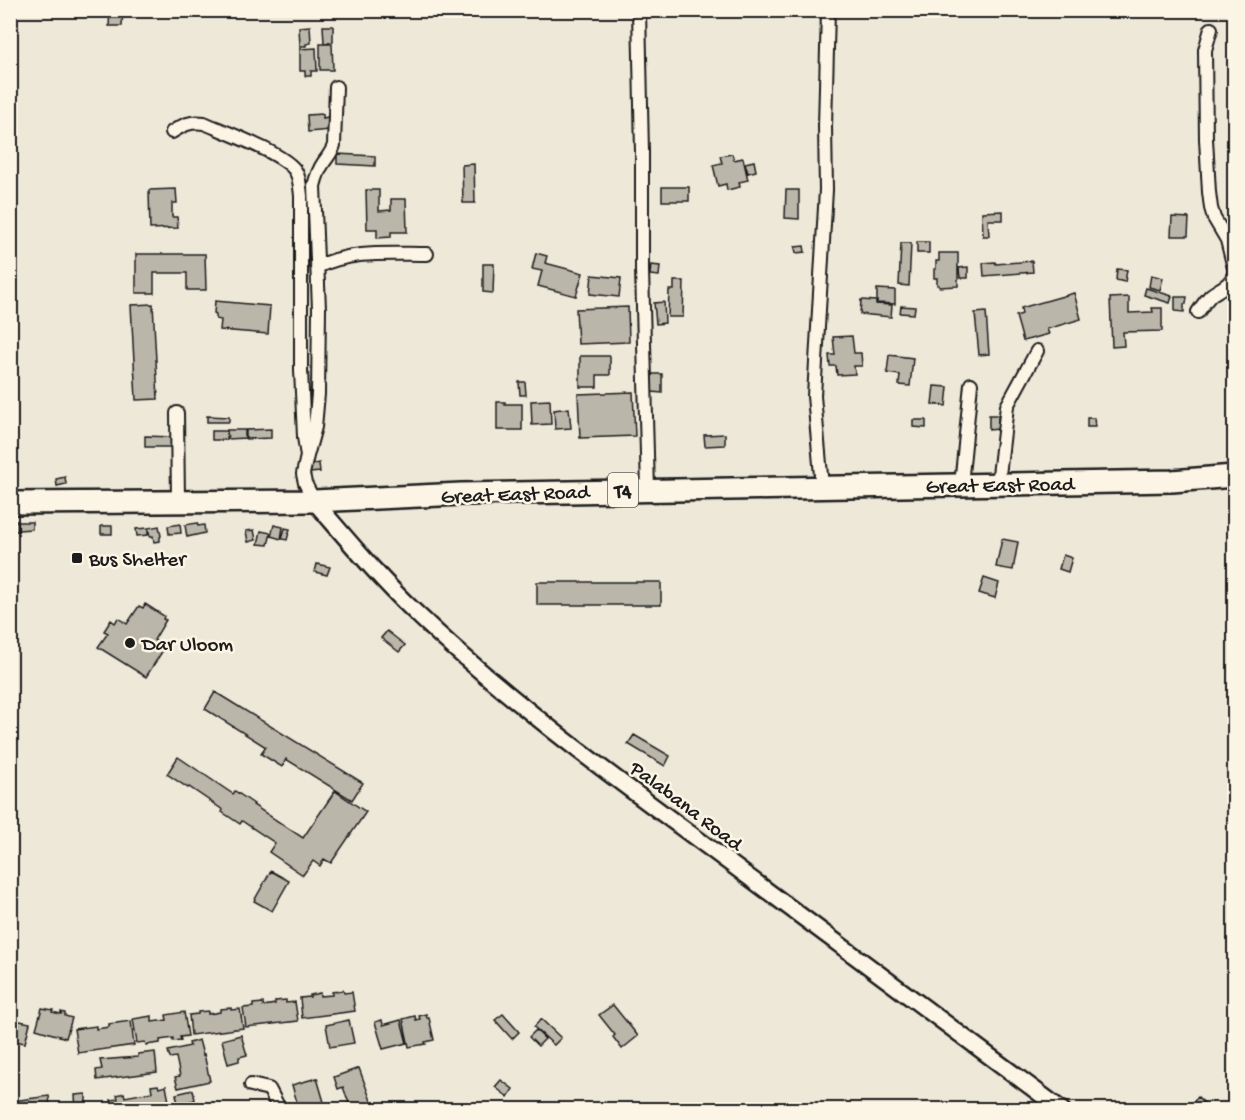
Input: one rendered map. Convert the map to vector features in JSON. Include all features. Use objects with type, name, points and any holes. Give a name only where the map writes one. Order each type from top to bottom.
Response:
[{"type":"highway","name":"Great East Road","points":[[10,503],[314,501],[461,494],[1172,481],[1234,476]]},
{"type":"street","points":[[639,10],[642,270],[648,490]]},
{"type":"street","points":[[822,487],[814,396],[826,200],[828,10]]},
{"type":"street","points":[[1211,29],[1205,50],[1209,192],[1214,218],[1227,240],[1234,268]]},
{"type":"street","points":[[314,501],[303,474],[315,427],[318,394],[319,309],[314,186],[322,164],[332,153],[334,145],[336,87]]},
{"type":"street","points":[[172,132],[184,124],[204,123],[272,153],[288,162],[296,171],[301,196],[301,370],[307,456]]},
{"type":"street","points":[[317,267],[346,256],[427,254]]},
{"type":"street","points":[[1198,312],[1212,294],[1232,281],[1234,274]]},
{"type":"street","points":[[998,484],[1007,406],[1037,351]]},
{"type":"street","points":[[961,485],[971,384]]},
{"type":"street","points":[[177,413],[178,501]]},
{"type":"street","name":"Palabana Road","points":[[314,501],[385,582],[416,613],[536,716],[672,821],[1062,1110]]},
{"type":"street","points":[[251,1085],[269,1089],[280,1110]]},
{"type":"building","points":[[110,10],[123,10],[122,26],[109,26]]},
{"type":"building","points":[[310,26],[311,43],[300,46],[299,27]]},
{"type":"building","points":[[323,26],[333,26],[333,42],[324,43]]},
{"type":"building","points":[[320,44],[332,44],[333,70],[320,70]]},
{"type":"building","points":[[316,48],[317,71],[311,71],[311,76],[305,76],[305,71],[300,71],[300,49]]},
{"type":"building","points":[[323,114],[323,118],[328,117],[330,130],[308,132],[307,115]]},
{"type":"building","points":[[337,154],[375,156],[375,166],[337,164]]},
{"type":"building","points":[[732,154],[734,160],[743,158],[748,180],[739,182],[740,187],[727,190],[726,184],[718,186],[713,165],[722,163],[720,156]]},
{"type":"building","points":[[754,161],[756,171],[748,173],[745,163]]},
{"type":"building","points":[[474,164],[475,203],[463,203],[462,165]]},
{"type":"building","points":[[662,187],[689,187],[689,201],[662,201]]},
{"type":"building","points":[[176,189],[177,203],[172,203],[172,217],[177,217],[178,228],[150,229],[149,190]]},
{"type":"building","points":[[366,190],[379,190],[379,211],[391,210],[391,199],[406,199],[407,232],[391,232],[391,237],[377,238],[377,229],[367,229]]},
{"type":"building","points":[[786,190],[799,190],[799,219],[785,218]]},
{"type":"building","points":[[1003,211],[1003,220],[988,220],[989,236],[983,236],[982,212]]},
{"type":"building","points":[[1172,217],[1189,218],[1188,236],[1171,236]]},
{"type":"building","points":[[917,242],[929,242],[929,253],[917,253]]},
{"type":"building","points":[[901,243],[911,243],[909,286],[899,285]]},
{"type":"building","points":[[804,246],[805,252],[796,253],[795,247]]},
{"type":"building","points":[[536,253],[547,256],[545,263],[583,273],[576,296],[538,286],[542,271],[532,269]]},
{"type":"building","points":[[939,253],[958,253],[958,286],[939,287],[937,285],[934,269],[936,269],[936,261],[939,261]]},
{"type":"building","points":[[136,254],[205,254],[206,290],[187,290],[187,273],[154,273],[154,293],[136,293]]},
{"type":"building","points":[[1032,261],[1033,272],[984,276],[983,263]]},
{"type":"building","points":[[483,264],[494,264],[493,293],[483,292]]},
{"type":"building","points":[[651,265],[660,266],[659,276],[650,275]]},
{"type":"building","points":[[968,267],[968,278],[960,278],[959,268]]},
{"type":"building","points":[[1117,269],[1127,270],[1125,282],[1116,280]]},
{"type":"building","points":[[592,275],[621,278],[619,297],[590,294]]},
{"type":"building","points":[[1151,275],[1163,278],[1160,290],[1149,287]]},
{"type":"building","points":[[674,281],[684,281],[683,317],[668,317],[669,290],[674,290]]},
{"type":"building","points":[[1146,288],[1172,296],[1170,303],[1144,295]]},
{"type":"building","points":[[877,289],[895,290],[895,304],[877,303]]},
{"type":"building","points":[[1074,293],[1081,319],[1047,329],[1049,334],[1023,341],[1016,316],[1022,314],[1021,308]]},
{"type":"building","points":[[1129,297],[1129,313],[1153,312],[1152,308],[1162,308],[1162,331],[1123,332],[1124,346],[1112,347],[1110,298]]},
{"type":"building","points":[[1175,297],[1187,297],[1184,312],[1175,311]]},
{"type":"building","points":[[861,300],[892,305],[891,317],[860,314]]},
{"type":"building","points":[[215,301],[270,306],[268,334],[220,330],[221,320],[216,319],[214,313]]},
{"type":"building","points":[[664,302],[665,323],[656,324],[654,303]]},
{"type":"building","points":[[153,304],[158,399],[136,400],[131,305]]},
{"type":"building","points":[[901,306],[915,307],[914,314],[900,313]]},
{"type":"building","points":[[628,307],[629,342],[578,344],[576,309]]},
{"type":"building","points":[[986,312],[989,354],[979,355],[975,313]]},
{"type":"building","points":[[852,336],[854,353],[861,353],[862,366],[854,366],[855,374],[837,375],[836,366],[830,366],[829,355],[835,355],[833,337]]},
{"type":"building","points":[[889,355],[913,358],[910,386],[899,385],[900,375],[887,373]]},
{"type":"building","points":[[580,356],[610,356],[610,375],[597,375],[597,387],[580,387]]},
{"type":"building","points":[[652,374],[662,374],[662,393],[652,392]]},
{"type":"building","points":[[519,382],[525,382],[526,395],[520,395]]},
{"type":"building","points":[[934,386],[948,387],[946,406],[932,404]]},
{"type":"building","points":[[633,392],[635,436],[580,438],[578,394]]},
{"type":"building","points":[[550,400],[551,424],[532,425],[531,401]]},
{"type":"building","points":[[497,402],[522,404],[522,430],[497,430]]},
{"type":"building","points":[[569,408],[571,428],[555,429],[554,410]]},
{"type":"building","points":[[989,415],[998,415],[998,429],[989,430]]},
{"type":"building","points":[[207,416],[229,417],[229,422],[207,422]]},
{"type":"building","points":[[1087,418],[1094,418],[1095,427],[1087,427]]},
{"type":"building","points":[[913,420],[926,420],[926,428],[913,427]]},
{"type":"building","points":[[271,429],[271,438],[246,439],[246,430]]},
{"type":"building","points":[[227,430],[245,430],[245,438],[228,439]]},
{"type":"building","points":[[212,431],[227,431],[227,440],[212,440]]},
{"type":"building","points":[[725,434],[725,445],[705,446],[704,435]]},
{"type":"building","points":[[145,436],[173,437],[173,447],[145,447]]},
{"type":"building","points":[[319,463],[320,472],[310,473],[309,465]]},
{"type":"building","points":[[65,477],[66,484],[57,486],[56,479]]},
{"type":"building","points":[[10,521],[18,521],[18,531],[10,531]]},
{"type":"building","points":[[18,522],[32,522],[32,529],[18,530]]},
{"type":"building","points":[[197,523],[198,526],[204,525],[205,533],[187,537],[185,525]]},
{"type":"building","points":[[180,524],[181,533],[169,534],[168,526]]},
{"type":"building","points":[[274,525],[283,527],[281,539],[271,536]]},
{"type":"building","points":[[101,526],[112,526],[112,534],[101,534]]},
{"type":"building","points":[[159,526],[160,541],[154,542],[148,528]]},
{"type":"building","points":[[148,528],[148,535],[137,536],[136,529]]},
{"type":"building","points":[[285,528],[290,529],[287,540],[282,539]]},
{"type":"building","points":[[254,530],[256,540],[248,542],[246,531]]},
{"type":"building","points":[[261,531],[271,533],[268,545],[258,544]]},
{"type":"building","points":[[1002,539],[1018,542],[1013,570],[996,567]]},
{"type":"building","points":[[1063,555],[1072,558],[1068,572],[1059,569]]},
{"type":"building","points":[[317,564],[330,567],[327,575],[315,572]]},
{"type":"building","points":[[984,578],[999,583],[995,598],[979,593]]},
{"type":"building","points":[[537,582],[661,582],[661,605],[537,605]]},
{"type":"building","name":"Dar Uloom","points":[[145,604],[164,616],[163,619],[166,620],[154,640],[165,647],[146,677],[98,647],[108,633],[104,631],[111,620],[115,623],[118,618],[127,624],[139,606],[143,608]]},
{"type":"building","points":[[387,631],[405,645],[399,652],[381,638]]},
{"type":"building","points":[[215,692],[363,783],[352,800],[286,759],[282,767],[261,754],[266,747],[205,709]]},
{"type":"building","points":[[634,735],[670,756],[665,766],[628,744]]},
{"type":"building","points":[[178,757],[233,794],[235,791],[303,838],[335,791],[366,812],[331,863],[324,859],[320,866],[313,861],[303,875],[269,852],[275,843],[242,821],[240,824],[222,812],[223,810],[167,774]]},
{"type":"building","points":[[271,871],[289,881],[272,911],[254,901]]},
{"type":"building","points":[[343,990],[344,993],[352,992],[355,1011],[302,1018],[300,998],[320,993],[320,996],[332,995],[332,992]]},
{"type":"building","points":[[286,1000],[286,1003],[295,1002],[298,1021],[246,1027],[243,1008],[253,1007],[253,1004],[263,1003],[263,1006],[275,1004],[275,1001]]},
{"type":"building","points":[[613,1005],[638,1036],[622,1049],[613,1037],[615,1035],[599,1015]]},
{"type":"building","points":[[42,1008],[61,1014],[61,1012],[65,1013],[65,1016],[72,1018],[66,1038],[36,1029]]},
{"type":"building","points":[[231,1008],[231,1010],[240,1009],[243,1028],[191,1035],[189,1015],[208,1011],[208,1014],[220,1012],[220,1009]]},
{"type":"building","points":[[184,1012],[188,1036],[180,1037],[181,1040],[173,1041],[173,1038],[146,1045],[145,1042],[137,1043],[133,1019],[152,1016],[152,1022],[167,1020],[166,1015]]},
{"type":"building","points":[[426,1014],[434,1040],[409,1047],[403,1019],[415,1016],[416,1020],[420,1019],[419,1016]]},
{"type":"building","points":[[503,1014],[519,1032],[512,1039],[495,1020]]},
{"type":"building","points":[[10,1019],[30,1023],[25,1043],[10,1040]]},
{"type":"building","points":[[541,1019],[561,1038],[554,1045],[534,1027]]},
{"type":"building","points":[[349,1020],[354,1043],[330,1047],[326,1025]]},
{"type":"building","points":[[382,1020],[383,1025],[401,1020],[407,1043],[383,1049],[375,1022]]},
{"type":"building","points":[[131,1021],[134,1045],[78,1053],[74,1029],[96,1026],[96,1029],[109,1027],[109,1024]]},
{"type":"building","points":[[536,1030],[545,1039],[538,1046],[529,1037]]},
{"type":"building","points":[[241,1035],[247,1055],[239,1057],[239,1061],[228,1064],[222,1040]]},
{"type":"building","points":[[199,1040],[210,1081],[178,1088],[175,1077],[180,1076],[176,1057],[170,1058],[168,1051],[190,1046],[189,1043]]},
{"type":"building","points":[[155,1052],[157,1072],[97,1080],[96,1070],[102,1069],[100,1060],[138,1057],[138,1054]]},
{"type":"building","points":[[359,1068],[373,1110],[346,1110],[344,1105],[349,1103],[343,1087],[338,1089],[334,1077]]},
{"type":"building","points":[[317,1078],[324,1102],[321,1103],[323,1110],[304,1110],[303,1105],[298,1106],[292,1085]]},
{"type":"building","points":[[501,1080],[513,1089],[508,1097],[495,1087]]},
{"type":"building","points":[[158,1085],[159,1088],[166,1086],[170,1107],[157,1110],[110,1110],[113,1109],[111,1100],[118,1099],[117,1095],[124,1093],[125,1097],[152,1092],[151,1086]]},
{"type":"building","points":[[193,1090],[195,1100],[178,1104],[176,1094]]},
{"type":"building","points":[[86,1094],[86,1110],[76,1110],[75,1095]]},
{"type":"building","points":[[49,1096],[50,1107],[46,1110],[14,1110],[13,1101]]},
{"type":"building","points":[[1198,1097],[1211,1110],[1185,1110]]},
{"type":"place","name":"Bus Shelter","points":[[77,558]]},
{"type":"place","name":"Dar Uloom","points":[[130,643]]}]
